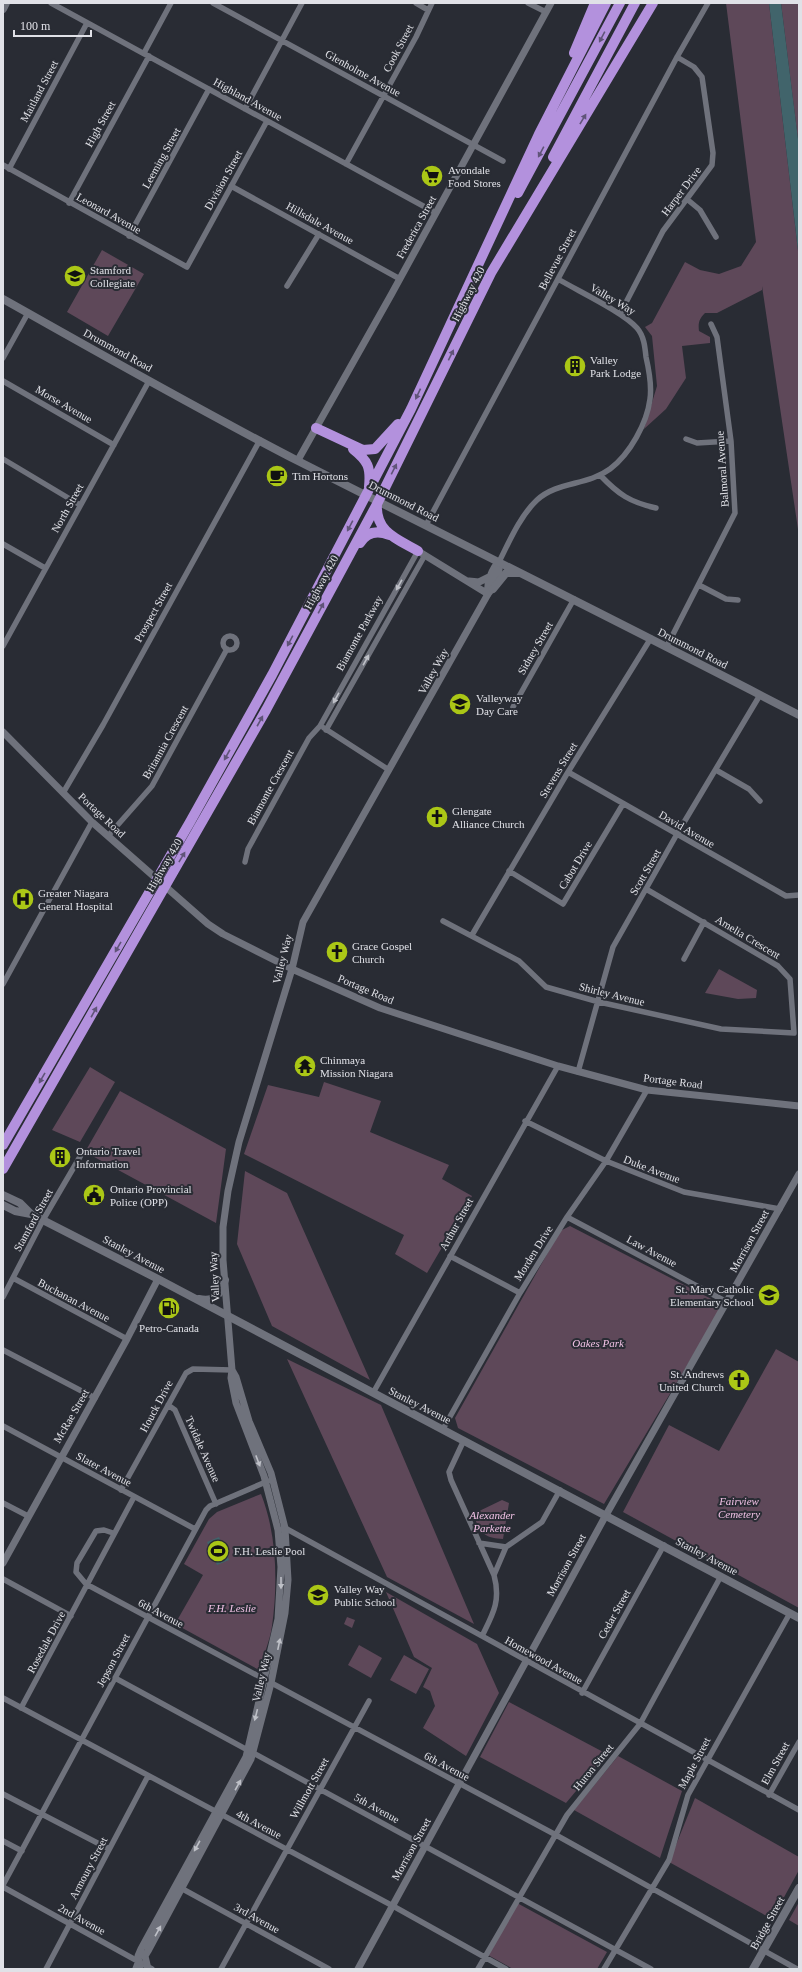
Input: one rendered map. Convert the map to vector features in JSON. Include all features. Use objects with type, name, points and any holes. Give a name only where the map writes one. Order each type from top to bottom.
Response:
[{"type":"highway","points":[[539,134],[595,3]]},
{"type":"highway","name":"Highway 420","points":[[3,1145],[190,822],[272,675],[411,409],[539,134],[606,3]]},
{"type":"highway","points":[[464,295],[620,3]]},
{"type":"highway","points":[[491,273],[635,3]]},
{"type":"highway","name":"Highway 420","points":[[3,1169],[211,807],[377,504],[491,273],[653,3]]},
{"type":"highway","points":[[316,428],[347,444],[363,450],[375,449],[386,440],[411,409]]},
{"type":"highway","points":[[347,444],[368,463],[370,475],[368,492]]},
{"type":"highway","points":[[377,504],[376,513],[382,527],[393,536],[421,553]]},
{"type":"highway","points":[[347,559],[366,535],[377,532],[393,536]]},
{"type":"main road","points":[[3,9],[6,3]]},
{"type":"main road","name":"Drummond Road","points":[[3,299],[150,381],[298,460],[667,646],[799,715]]},
{"type":"main road","points":[[490,591],[503,576],[508,573],[513,572],[529,577]]},
{"type":"main road","name":"Stanley Avenue","points":[[3,1195],[20,1203],[31,1214],[560,1490],[799,1618]]},
{"type":"main road","name":"Stanley Avenue","points":[[3,1205],[16,1212],[31,1214]]},
{"type":"main road","points":[[192,1297],[205,1300],[215,1298],[221,1290],[225,1280]]},
{"type":"main road","name":"Bridge Street","points":[[753,1969],[799,1888]]},
{"type":"street","name":"Highland Avenue","points":[[51,3],[147,54],[436,214]]},
{"type":"street","name":"High Street","points":[[69,203],[147,54],[171,3]]},
{"type":"street","name":"Glenholme Avenue","points":[[213,3],[503,161]]},
{"type":"street","points":[[245,109],[302,3]]},
{"type":"street","points":[[416,3],[428,10]]},
{"type":"street","name":"Cook Street","points":[[346,164],[384,96],[432,3]]},
{"type":"street","points":[[528,3],[546,12]]},
{"type":"street","name":"Frederica Street","points":[[298,460],[436,214],[551,3]]},
{"type":"street","name":"Bellevue Street","points":[[426,525],[677,56],[708,3]]},
{"type":"street","name":"Maitland Street","points":[[9,168],[87,23]]},
{"type":"street","name":"Harper Drive","points":[[620,314],[663,231],[688,200],[712,165],[713,153],[702,76],[694,67],[677,56]]},
{"type":"street","name":"Leeming Street","points":[[129,236],[209,89]]},
{"type":"street","name":"Division Street","points":[[198,249],[267,121]]},
{"type":"street","name":"Leonard Avenue","points":[[3,165],[69,203],[187,267],[198,249]]},
{"type":"street","name":"Hillsdale Avenue","points":[[231,186],[400,279]]},
{"type":"street","points":[[688,200],[700,210],[716,237]]},
{"type":"street","points":[[287,286],[319,234]]},
{"type":"street","name":"Valley Way","points":[[490,591],[487,589],[495,565],[499,562],[521,523],[536,501],[548,491],[560,486],[592,479],[610,468],[625,454],[641,426],[650,400],[648,366],[641,335],[632,323],[620,314],[558,279]]},
{"type":"street","points":[[3,358],[28,313]]},
{"type":"street","name":"Balmoral Avenue","points":[[667,646],[735,514],[731,441],[717,337],[711,324]]},
{"type":"street","name":"Morse Avenue","points":[[3,381],[114,445]]},
{"type":"street","name":"North Street","points":[[3,646],[44,568],[150,381]]},
{"type":"street","points":[[686,439],[697,443],[731,441]]},
{"type":"street","name":"Prospect Street","points":[[64,793],[260,440]]},
{"type":"street","points":[[3,459],[80,505]]},
{"type":"street","points":[[600,475],[613,489],[636,504],[656,508]]},
{"type":"street","points":[[3,544],[44,568]]},
{"type":"street","points":[[421,553],[464,579],[490,591]]},
{"type":"street","name":"Biamonte Parkway","points":[[320,726],[421,553]]},
{"type":"street","name":"Biamonte Parkway","points":[[326,730],[421,553]]},
{"type":"street","name":"Valley Way","points":[[139,1965],[141,1949],[178,1887],[218,1814],[248,1768],[250,1752],[268,1681],[281,1640],[287,1597],[281,1529],[269,1481],[236,1377],[232,1370],[227,1316],[223,1226],[234,1162],[292,969],[303,922],[490,591],[500,566],[499,562]]},
{"type":"street","points":[[464,579],[476,582],[491,576]]},
{"type":"street","points":[[698,585],[726,599],[738,600]]},
{"type":"street","name":"Sidney Street","points":[[513,707],[574,599]]},
{"type":"street","name":"Stevens Street","points":[[472,935],[568,772],[651,638]]},
{"type":"street","name":"Britannia Crescent","points":[[108,836],[152,786],[227,649]]},
{"type":"street","name":"Scott Street","points":[[578,1072],[599,1002],[613,947],[677,834],[760,695]]},
{"type":"street","points":[[320,726],[389,770]]},
{"type":"street","name":"Biamonte Crescent","points":[[246,862],[248,849],[309,738],[320,726]]},
{"type":"street","name":"Portage Road","points":[[3,732],[92,822],[177,897],[223,934],[292,969],[380,1008],[578,1072],[647,1090],[799,1106]]},
{"type":"street","points":[[716,770],[749,790],[760,801]]},
{"type":"street","name":"David Avenue","points":[[568,772],[786,896],[799,895]]},
{"type":"street","name":"Cabot Drive","points":[[509,871],[563,904],[623,804]]},
{"type":"street","points":[[3,984],[92,822]]},
{"type":"street","name":"Amelia Crescent","points":[[646,889],[778,966],[790,979],[794,1033]]},
{"type":"street","name":"Shirley Avenue","points":[[443,921],[519,961],[546,987],[599,1002],[721,1029],[794,1033]]},
{"type":"street","points":[[684,959],[704,922]]},
{"type":"street","name":"Arthur Street","points":[[373,1393],[558,1066]]},
{"type":"street","name":"Morden Drive","points":[[443,1429],[520,1292],[567,1218],[606,1161],[647,1090]]},
{"type":"street","name":"Duke Avenue","points":[[526,1121],[606,1161],[684,1192],[780,1209]]},
{"type":"street","name":"Stamford Street","points":[[3,1297],[43,1220],[81,1154]]},
{"type":"street","name":"Morrison Street","points":[[358,1969],[606,1515],[799,1174]]},
{"type":"street","name":"Law Avenue","points":[[567,1218],[727,1302]]},
{"type":"street","points":[[450,1256],[520,1292]]},
{"type":"street","name":"Buchanan Avenue","points":[[13,1278],[127,1339]]},
{"type":"street","name":"McRae Street","points":[[3,1563],[60,1457],[127,1339],[158,1279]]},
{"type":"street","points":[[3,1350],[94,1398]]},
{"type":"street","name":"Houck Drive","points":[[121,1490],[182,1378],[193,1369],[232,1370]]},
{"type":"street","name":"Twidale Avenue","points":[[168,1405],[175,1410],[216,1504]]},
{"type":"street","name":"Slater Avenue","points":[[3,1426],[195,1529]]},
{"type":"street","points":[[464,1440],[449,1472],[451,1480],[494,1575],[497,1588],[495,1609],[482,1636]]},
{"type":"street","name":"Jepson Street","points":[[3,1886],[40,1814],[206,1510],[216,1504],[269,1481]]},
{"type":"street","points":[[494,1575],[506,1547],[542,1522],[560,1490]]},
{"type":"street","name":"Rosedale Drive","points":[[21,1708],[71,1616],[113,1533],[134,1497]]},
{"type":"street","points":[[3,1503],[28,1516]]},
{"type":"street","name":"Homewood Avenue","points":[[281,1529],[482,1636],[582,1693],[799,1810]]},
{"type":"street","points":[[86,1584],[76,1572],[77,1563],[96,1531],[104,1530],[113,1533]]},
{"type":"street","points":[[480,1543],[506,1547]]},
{"type":"street","name":"Cedar Street","points":[[582,1693],[664,1545]]},
{"type":"street","name":"Huron Street","points":[[478,1969],[567,1814],[640,1724],[721,1576]]},
{"type":"street","points":[[3,1579],[71,1616]]},
{"type":"street","name":"6th Avenue","points":[[86,1584],[556,1835],[797,1969]]},
{"type":"street","name":"Maple Street","points":[[604,1969],[669,1860],[688,1795],[790,1613]]},
{"type":"street","name":"5th Avenue","points":[[114,1678],[250,1752],[320,1788],[651,1969]]},
{"type":"street","name":"4th Avenue","points":[[3,1698],[393,1906],[506,1969]]},
{"type":"street","name":"Willmott Street","points":[[221,1969],[368,1701]]},
{"type":"street","name":"Elm Street","points":[[769,1794],[799,1742]]},
{"type":"street","name":"Armoury Street","points":[[46,1969],[148,1776]]},
{"type":"street","points":[[3,1794],[110,1849]]},
{"type":"street","points":[[3,1841],[22,1851]]},
{"type":"street","name":"2nd Avenue","points":[[3,1886],[139,1965],[149,1968]]},
{"type":"street","name":"Valley Way","points":[[149,1968],[145,1956],[178,1887]]},
{"type":"street","name":"3rd Avenue","points":[[178,1887],[329,1969]]},
{"type":"street","points":[[134,1969],[139,1965]]},
{"type":"green space","points":[[726,3],[769,3],[799,259],[799,536],[762,286],[762,290],[717,313],[705,313],[703,315],[699,321],[699,331],[710,337],[710,343],[682,346],[686,378],[666,409],[644,429],[657,386],[652,336],[645,327],[652,323],[685,262],[700,270],[719,274],[741,266],[756,242]]},
{"type":"green space","points":[[781,3],[799,3],[799,148]]},
{"type":"green space","points":[[102,250],[144,274],[108,336],[67,312]]},
{"type":"green space","points":[[719,969],[757,990],[756,998],[738,999],[705,993]]},
{"type":"green space","points":[[90,1067],[115,1082],[80,1142],[52,1130]]},
{"type":"green space","points":[[324,1082],[381,1101],[370,1132],[449,1165],[442,1179],[472,1196],[427,1273],[395,1254],[404,1235],[244,1154],[268,1085],[319,1097]]},
{"type":"green space","points":[[120,1091],[226,1149],[216,1223],[85,1152]]},
{"type":"green space","points":[[245,1171],[287,1193],[370,1380],[272,1326],[237,1244]]},
{"type":"green space","name":"Oakes Park","points":[[570,1226],[723,1305],[604,1504],[458,1428],[455,1418],[560,1231]]},
{"type":"green space","name":"Fairview Cemetery","points":[[776,1349],[799,1362],[799,1608],[623,1512],[669,1425],[719,1451]]},
{"type":"green space","points":[[287,1359],[381,1405],[474,1624],[387,1577]]},
{"type":"green space","name":"F.H. Leslie","points":[[261,1494],[266,1509],[273,1542],[275,1559],[275,1593],[271,1632],[259,1670],[175,1624],[203,1575],[184,1564],[209,1519],[217,1512]]},
{"type":"green space","name":"Alexander Parkette","points":[[502,1500],[509,1503],[503,1539],[491,1537],[483,1533],[480,1530],[473,1514]]},
{"type":"green space","points":[[386,1592],[477,1644],[499,1693],[466,1756],[423,1728],[435,1706],[430,1691],[423,1687],[432,1668],[414,1657]]},
{"type":"green space","points":[[347,1617],[355,1620],[352,1628],[344,1624]]},
{"type":"green space","points":[[359,1645],[382,1658],[371,1678],[348,1665]]},
{"type":"green space","points":[[404,1655],[429,1669],[416,1694],[390,1680]]},
{"type":"green space","points":[[509,1702],[607,1754],[566,1803],[480,1757]]},
{"type":"green space","points":[[618,1756],[682,1791],[660,1858],[574,1810]]},
{"type":"green space","points":[[695,1798],[799,1857],[799,1870],[772,1919],[669,1862]]},
{"type":"green space","points":[[799,1902],[799,1926],[789,1920]]},
{"type":"green space","points":[[517,1903],[607,1952],[597,1969],[513,1969],[488,1955]]},
{"type":"water","points":[[769,3],[781,3],[799,147],[799,259]]},
{"type":"water","name":"F.H. Leslie Pool","points":[[219,1537],[229,1560],[217,1565],[207,1542]]},
{"type":"place","name":"Avondale Food Stores","points":[[432,176]]},
{"type":"place","name":"Stamford Collegiate","points":[[75,276]]},
{"type":"place","name":"Valley Park Lodge","points":[[575,366]]},
{"type":"place","name":"Tim Hortons","points":[[277,476]]},
{"type":"place","name":"Valleyway Day Care","points":[[460,704]]},
{"type":"place","name":"Glengate Alliance Church","points":[[437,817]]},
{"type":"place","name":"Greater Niagara General Hospital","points":[[23,899]]},
{"type":"place","name":"Grace Gospel Church","points":[[337,952]]},
{"type":"place","name":"Chinmaya Mission Niagara","points":[[305,1066]]},
{"type":"place","name":"Ontario Travel Information","points":[[60,1157]]},
{"type":"place","name":"Ontario Provincial Police (OPP)","points":[[94,1195]]},
{"type":"place","name":"St. Mary Catholic Elementary School","points":[[769,1295]]},
{"type":"place","name":"Petro-Canada","points":[[169,1308]]},
{"type":"place","name":"St. Andrews United Church","points":[[739,1380]]},
{"type":"place","name":"F.H. Leslie Pool","points":[[218,1551]]},
{"type":"place","name":"Valley Way Public School","points":[[318,1595]]}]
